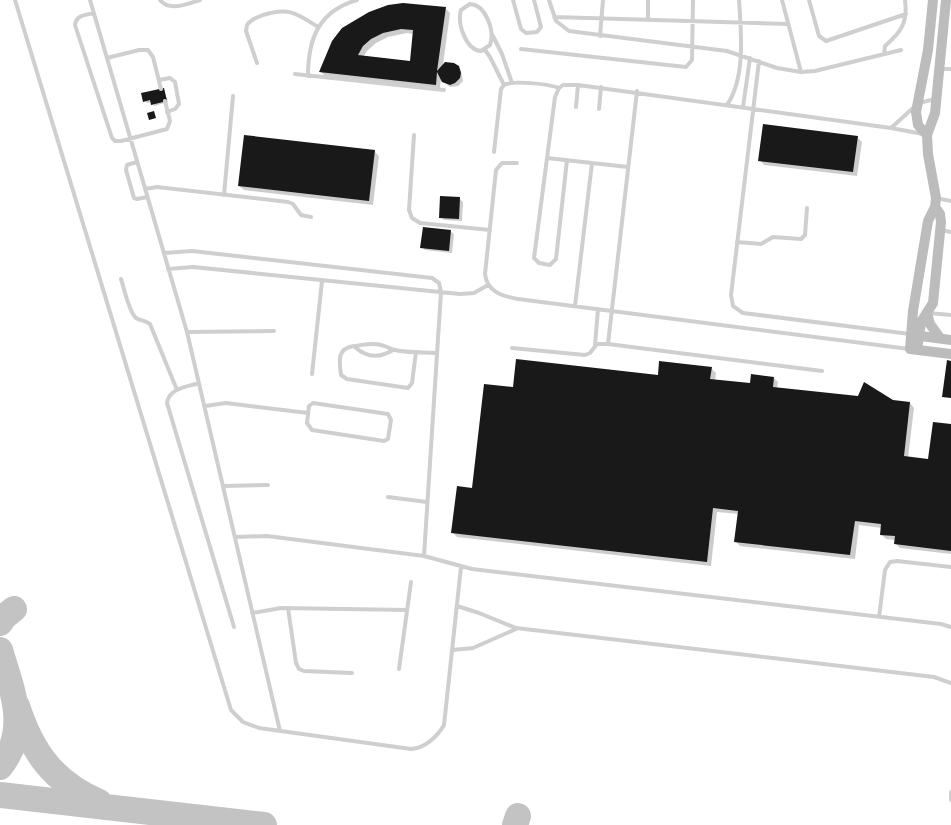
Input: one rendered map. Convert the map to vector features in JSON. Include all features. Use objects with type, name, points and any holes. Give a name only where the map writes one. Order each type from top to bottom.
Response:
[{"type":"street","points":[[927,135],[918,125],[917,105],[928,50],[933,0]]},
{"type":"street","points":[[915,335],[933,303],[946,231],[935,203],[927,135],[933,122],[946,0]]},
{"type":"street","points":[[935,203],[927,220],[913,311],[915,335],[913,350],[951,354]]},
{"type":"street","points":[[927,313],[930,324],[946,339]]},
{"type":"street","points":[[915,335],[946,339]]},
{"type":"lane","points":[[15,0],[231,710],[243,722],[280,731],[411,749],[424,746],[444,725],[461,567]]},
{"type":"lane","points":[[90,0],[187,332],[280,731]]},
{"type":"lane","points":[[160,0],[164,5],[171,7],[200,0]]},
{"type":"lane","points":[[309,76],[312,43],[318,27],[335,9],[357,0]]},
{"type":"lane","points":[[513,0],[521,29],[526,33],[537,32],[541,27],[534,0]]},
{"type":"lane","points":[[549,0],[554,17],[562,27],[569,31],[741,55],[777,68],[801,72],[815,71],[901,50]]},
{"type":"lane","points":[[600,36],[603,0]]},
{"type":"lane","points":[[648,0],[648,20]]},
{"type":"lane","points":[[521,49],[683,67],[691,63],[693,0]]},
{"type":"lane","points":[[727,105],[733,94],[741,55],[739,0]]},
{"type":"lane","points":[[782,0],[801,72]]},
{"type":"lane","points":[[809,0],[819,36],[826,41],[906,14]]},
{"type":"lane","points":[[884,54],[885,46],[900,31],[906,14],[905,0]]},
{"type":"lane","points":[[470,2],[477,5],[483,10],[491,34],[492,41],[484,50],[477,51],[471,48],[460,21],[461,10],[470,2]]},
{"type":"lane","points":[[257,63],[246,31],[248,22],[252,19],[277,11],[289,11],[318,27]]},
{"type":"lane","points":[[94,13],[79,17],[75,25],[112,138],[118,141],[167,129],[170,124],[165,101]]},
{"type":"lane","points":[[554,17],[788,24]]},
{"type":"lane","points":[[491,34],[502,54],[512,83]]},
{"type":"lane","points":[[107,58],[148,50],[153,57],[161,88]]},
{"type":"lane","points":[[484,50],[504,85]]},
{"type":"lane","points":[[743,107],[750,58]]},
{"type":"lane","points":[[759,61],[730,296],[733,306],[739,312],[915,335]]},
{"type":"lane","points":[[939,69],[951,69]]},
{"type":"lane","points":[[295,74],[444,90]]},
{"type":"lane","points":[[159,80],[170,78],[175,82],[179,104],[175,110],[167,112]]},
{"type":"lane","points":[[494,152],[501,89],[504,85],[512,83],[559,88],[567,84],[637,91],[927,135]]},
{"type":"lane","points":[[576,107],[578,85]]},
{"type":"lane","points":[[599,109],[601,87]]},
{"type":"lane","points":[[559,88],[555,97],[534,258],[537,263],[550,265],[556,259],[567,160]]},
{"type":"lane","points":[[608,344],[637,91]]},
{"type":"lane","points":[[224,195],[232,96]]},
{"type":"lane","points":[[891,128],[917,105],[936,99]]},
{"type":"lane","points":[[414,135],[409,210],[412,218],[420,223],[490,230]]},
{"type":"lane","points":[[547,158],[628,167]]},
{"type":"lane","points":[[137,162],[126,167],[128,179],[134,198],[147,197]]},
{"type":"lane","points":[[517,163],[502,163],[497,167],[485,274],[488,285],[497,293],[511,298],[913,350]]},
{"type":"lane","points":[[575,306],[592,163]]},
{"type":"lane","points":[[145,189],[158,187],[291,203],[301,215],[311,217]]},
{"type":"lane","points":[[935,203],[951,201]]},
{"type":"lane","points":[[736,242],[760,244],[773,237],[801,239],[805,235],[807,208]]},
{"type":"lane","points":[[164,253],[192,251],[432,278],[439,283],[441,292],[424,556]]},
{"type":"lane","points":[[168,269],[193,267],[468,294],[488,285]]},
{"type":"lane","points":[[121,279],[133,313],[137,318],[150,324],[177,390]]},
{"type":"lane","points":[[312,374],[322,281]]},
{"type":"lane","points":[[512,348],[585,355],[590,353],[595,346],[598,309]]},
{"type":"lane","points":[[913,311],[951,315]]},
{"type":"lane","points":[[187,332],[274,331]]},
{"type":"lane","points":[[416,352],[410,387],[342,377],[340,372],[342,351],[348,346],[370,343],[393,350],[437,353]]},
{"type":"lane","points":[[595,346],[608,344],[822,371]]},
{"type":"lane","points":[[355,346],[360,351],[373,356],[380,356],[393,350]]},
{"type":"lane","points":[[199,383],[170,394],[167,403],[234,627]]},
{"type":"lane","points":[[205,406],[226,403],[308,413]]},
{"type":"lane","points":[[313,403],[386,414],[390,415],[391,420],[387,439],[384,441],[312,430],[307,426],[308,413],[309,406],[313,403]]},
{"type":"lane","points":[[223,486],[268,485]]},
{"type":"lane","points":[[388,497],[427,502]]},
{"type":"lane","points":[[235,537],[267,536],[424,556],[461,567],[951,627]]},
{"type":"lane","points":[[879,617],[885,570],[890,562],[951,567]]},
{"type":"lane","points":[[399,669],[411,582]]},
{"type":"lane","points":[[457,606],[516,628],[934,676],[951,683]]},
{"type":"lane","points":[[252,613],[288,608],[407,610]]},
{"type":"lane","points":[[288,608],[296,663],[299,669],[351,673]]},
{"type":"lane","points":[[452,650],[473,648],[516,628]]},
{"type":"lane","points":[[951,792],[951,800]]},
{"type":"building","points":[[403,3],[446,7],[437,71],[445,62],[459,66],[460,78],[455,83],[450,85],[442,82],[437,72],[436,85],[319,72],[332,41],[342,28],[369,12],[388,5]],"holes":[[[401,29],[413,30],[410,61],[358,55],[363,46],[383,33]]]},
{"type":"building","points":[[164,88],[167,101],[151,105],[150,100],[143,102],[141,93]]},
{"type":"building","points":[[154,111],[156,118],[149,120],[147,113]]},
{"type":"building","points":[[763,124],[858,136],[853,172],[758,161]]},
{"type":"building","points":[[244,135],[375,150],[369,201],[238,186]]},
{"type":"building","points":[[440,196],[460,197],[459,219],[439,218]]},
{"type":"building","points":[[423,227],[451,230],[449,251],[420,248]]},
{"type":"building","points":[[516,359],[658,375],[659,361],[712,367],[710,379],[750,383],[751,374],[774,377],[773,387],[858,396],[864,382],[893,400],[910,402],[904,456],[928,459],[933,422],[951,424],[951,551],[894,544],[895,536],[880,535],[881,524],[855,521],[850,555],[734,542],[738,511],[713,508],[707,562],[451,533],[457,486],[472,488],[484,384],[513,387]]},
{"type":"building","points":[[947,360],[951,361],[951,398],[942,397]]},
{"type":"taxiway","points":[[0,623],[14,609]]},
{"type":"taxiway","points":[[0,650],[16,710],[14,739],[0,767]]},
{"type":"taxiway","points":[[17,706],[30,738],[46,764],[69,785],[99,802]]},
{"type":"taxiway","points":[[0,795],[264,825]]},
{"type":"taxiway","points":[[515,825],[518,816]]}]
